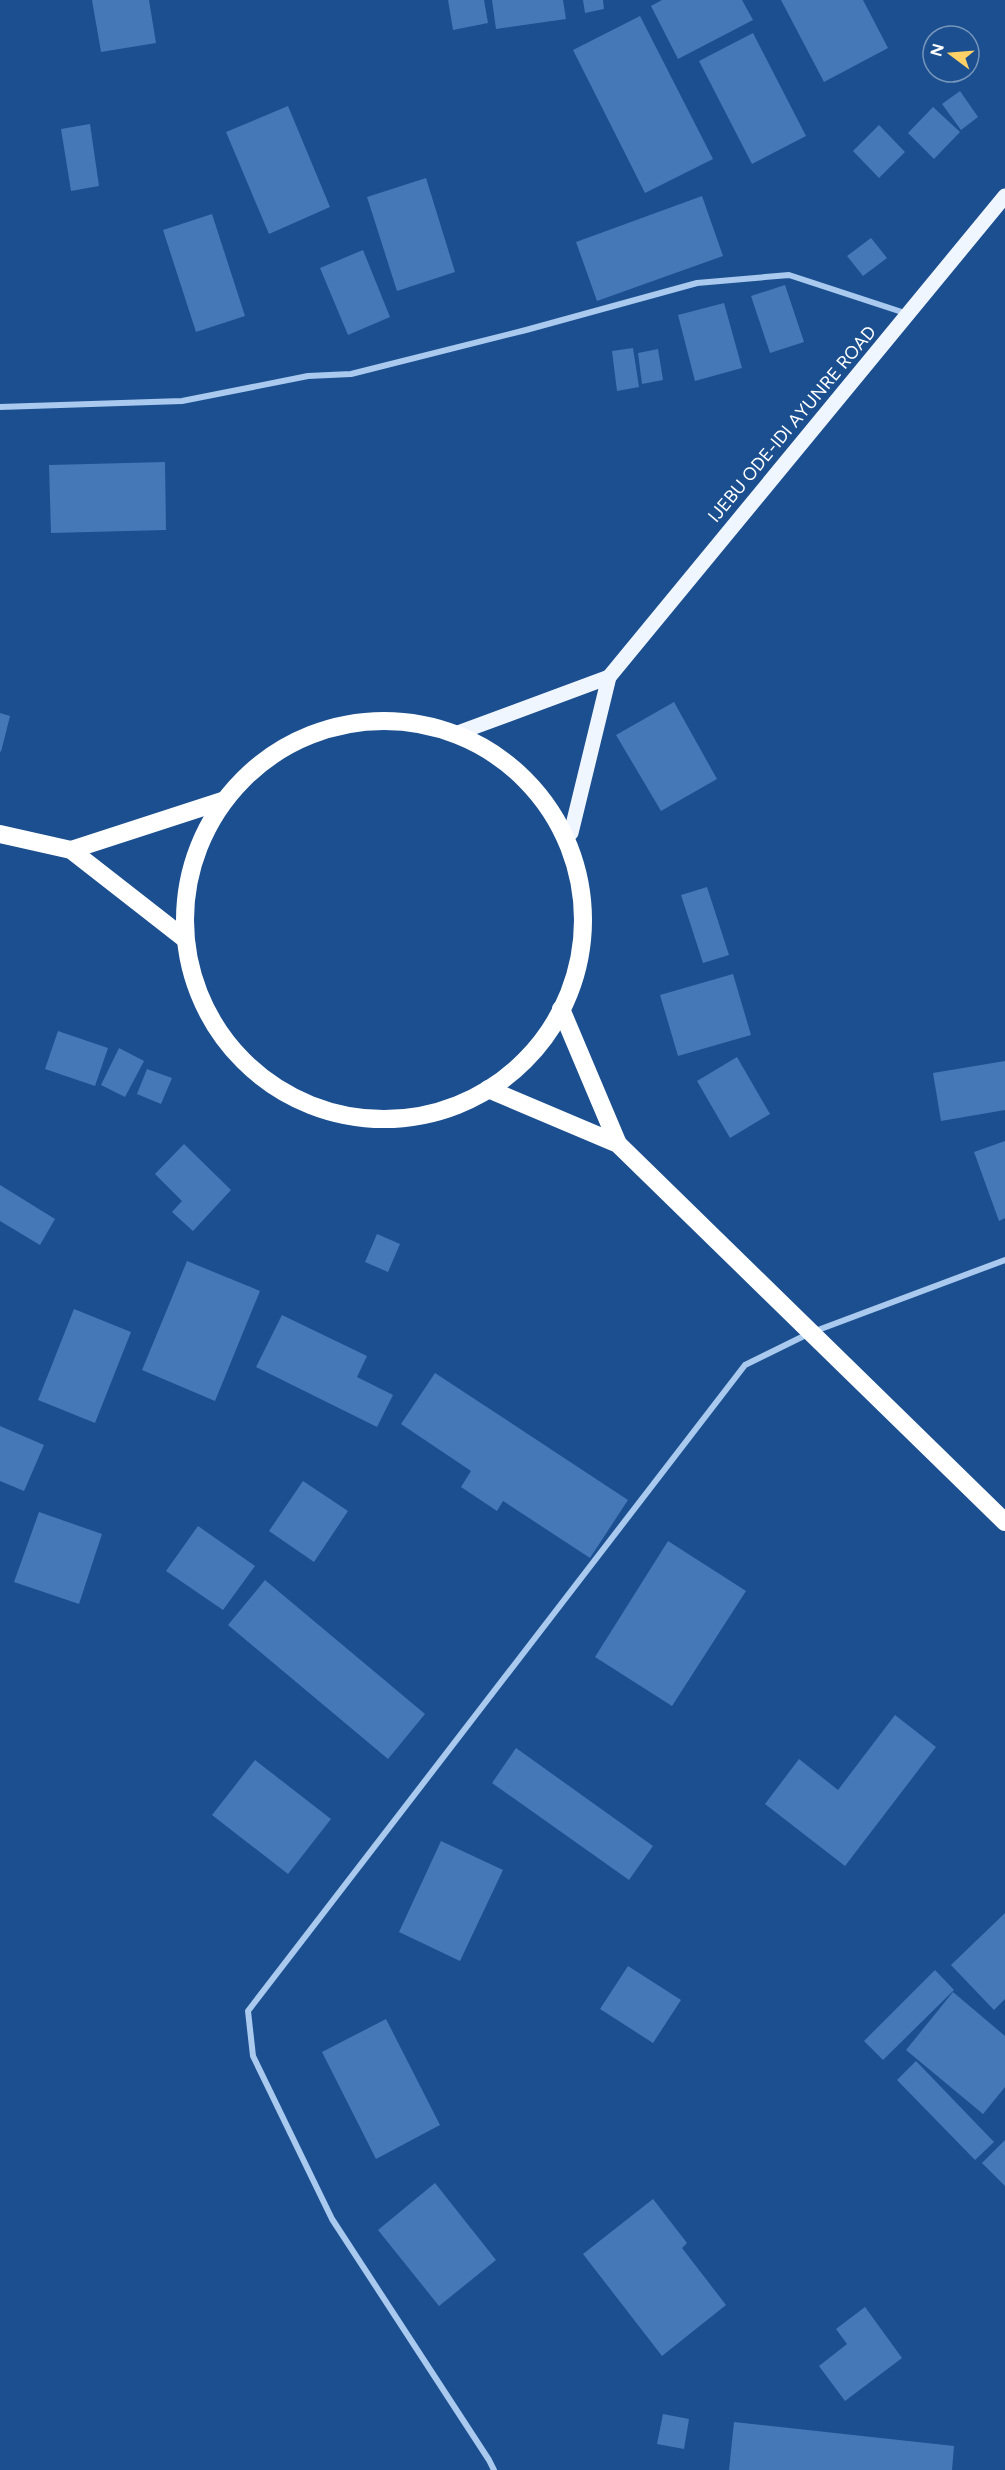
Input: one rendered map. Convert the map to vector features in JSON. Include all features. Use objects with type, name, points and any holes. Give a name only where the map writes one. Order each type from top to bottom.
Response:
[{"type":"highway","points":[[384,720],[420,723],[455,734],[488,750],[517,772],[571,833],[580,873],[581,938],[574,974],[561,1009],[542,1040],[517,1067],[488,1089],[454,1106],[420,1116],[383,1119],[338,1114],[311,1106],[278,1090],[243,1061],[225,1041],[206,1010],[192,975],[185,939],[186,902],[192,866],[205,831],[225,800],[250,772],[279,750],[312,734],[347,723],[384,720]]},
{"type":"highway","points":[[71,850],[225,800]]},
{"type":"highway","points":[[0,834],[71,850],[185,939]]},
{"type":"highway","points":[[561,1009],[618,1144]]},
{"type":"highway","points":[[488,1089],[618,1144],[1005,1522]]},
{"type":"main road","name":"IJEBU ODE-IDI AYUNRE ROAD","points":[[609,676],[1005,196]]},
{"type":"main road","points":[[455,734],[609,676]]},
{"type":"main road","points":[[571,833],[609,676]]},
{"type":"street","points":[[0,407],[182,401],[308,376],[351,374],[526,330],[697,283],[789,275],[909,314]]},
{"type":"street","points":[[494,2470],[332,2219],[253,2056],[248,2011],[745,1365],[810,1333],[1005,1260]]},
{"type":"building","points":[[92,0],[149,0],[156,43],[101,52]]},
{"type":"building","points":[[448,0],[484,0],[488,23],[453,30]]},
{"type":"building","points":[[492,0],[563,0],[566,19],[496,29]]},
{"type":"building","points":[[583,0],[603,0],[604,9],[585,13]]},
{"type":"building","points":[[662,0],[742,0],[753,20],[678,59],[651,6]]},
{"type":"building","points":[[781,0],[863,0],[888,48],[824,82]]},
{"type":"building","points":[[640,16],[713,159],[645,193],[573,50]]},
{"type":"building","points":[[753,33],[806,136],[752,164],[699,61]]},
{"type":"building","points":[[960,91],[978,117],[961,130],[942,104]]},
{"type":"building","points":[[288,106],[330,207],[269,234],[226,132]]},
{"type":"building","points":[[933,107],[960,132],[934,159],[908,133]]},
{"type":"building","points":[[90,124],[99,186],[71,191],[61,129]]},
{"type":"building","points":[[879,125],[905,152],[879,178],[853,151]]},
{"type":"building","points":[[426,178],[455,272],[397,291],[367,197]]},
{"type":"building","points":[[702,196],[723,256],[597,301],[576,242]]},
{"type":"building","points":[[212,214],[245,316],[196,332],[163,230]]},
{"type":"building","points":[[871,238],[887,258],[863,276],[847,256]]},
{"type":"building","points":[[363,250],[390,317],[348,335],[320,268]]},
{"type":"building","points":[[785,285],[804,342],[770,353],[751,296]]},
{"type":"building","points":[[724,303],[742,368],[695,381],[678,315]]},
{"type":"building","points":[[633,348],[639,387],[617,391],[612,351]]},
{"type":"building","points":[[658,349],[663,380],[642,384],[638,353]]},
{"type":"building","points":[[165,462],[166,530],[51,533],[49,465]]},
{"type":"building","points":[[674,702],[717,779],[661,811],[616,735]]},
{"type":"building","points":[[0,713],[10,716],[1,752],[0,751]]},
{"type":"building","points":[[707,887],[729,955],[703,963],[681,895]]},
{"type":"building","points":[[733,974],[751,1035],[678,1056],[660,995]]},
{"type":"building","points":[[58,1031],[108,1048],[95,1086],[45,1069]]},
{"type":"building","points":[[119,1048],[144,1061],[125,1097],[101,1085]]},
{"type":"building","points":[[737,1057],[770,1114],[730,1138],[697,1081]]},
{"type":"building","points":[[1005,1061],[1005,1110],[941,1121],[933,1073]]},
{"type":"building","points":[[147,1069],[172,1078],[161,1104],[137,1094]]},
{"type":"building","points":[[1005,1141],[1005,1218],[999,1221],[974,1152]]},
{"type":"building","points":[[184,1144],[231,1190],[193,1231],[172,1212],[182,1201],[155,1174]]},
{"type":"building","points":[[0,1185],[55,1219],[40,1245],[0,1221]]},
{"type":"building","points":[[377,1234],[400,1244],[388,1272],[365,1262]]},
{"type":"building","points":[[187,1261],[260,1291],[215,1401],[142,1370]]},
{"type":"building","points":[[74,1309],[131,1332],[95,1423],[38,1400]]},
{"type":"building","points":[[282,1315],[367,1356],[357,1377],[393,1395],[377,1427],[256,1367]]},
{"type":"building","points":[[435,1373],[628,1500],[590,1558],[503,1501],[497,1511],[461,1487],[471,1471],[401,1424]]},
{"type":"building","points":[[0,1426],[44,1445],[24,1491],[0,1481]]},
{"type":"building","points":[[303,1481],[348,1511],[314,1562],[269,1531]]},
{"type":"building","points":[[39,1512],[102,1534],[79,1604],[14,1582]]},
{"type":"building","points":[[198,1526],[255,1566],[223,1610],[166,1571]]},
{"type":"building","points":[[668,1541],[746,1591],[672,1706],[595,1657]]},
{"type":"building","points":[[265,1580],[425,1714],[388,1759],[228,1625]]},
{"type":"building","points":[[895,1715],[936,1747],[845,1866],[765,1804],[799,1759],[838,1790]]},
{"type":"building","points":[[516,1748],[653,1846],[629,1880],[492,1783]]},
{"type":"building","points":[[255,1760],[331,1819],[288,1874],[212,1815]]},
{"type":"building","points":[[441,1841],[503,1870],[460,1961],[399,1932]]},
{"type":"building","points":[[1005,1913],[1005,1999],[994,2010],[951,1965]]},
{"type":"building","points":[[628,1966],[681,2000],[653,2043],[600,2009]]},
{"type":"building","points":[[935,1970],[954,1990],[883,2060],[864,2041]]},
{"type":"building","points":[[953,1992],[1005,2036],[1005,2087],[983,2114],[906,2050]]},
{"type":"building","points":[[386,2019],[440,2125],[376,2159],[322,2052]]},
{"type":"building","points":[[916,2061],[994,2142],[975,2160],[897,2080]]},
{"type":"building","points":[[1005,2140],[1005,2186],[982,2163]]},
{"type":"building","points":[[435,2183],[496,2260],[439,2306],[378,2230]]},
{"type":"building","points":[[653,2199],[687,2243],[682,2248],[726,2305],[662,2356],[583,2254]]},
{"type":"building","points":[[865,2307],[902,2358],[845,2401],[819,2366],[847,2344],[836,2329]]},
{"type":"building","points":[[663,2414],[689,2419],[684,2449],[657,2444]]},
{"type":"building","points":[[734,2422],[954,2446],[952,2470],[729,2470]]}]
